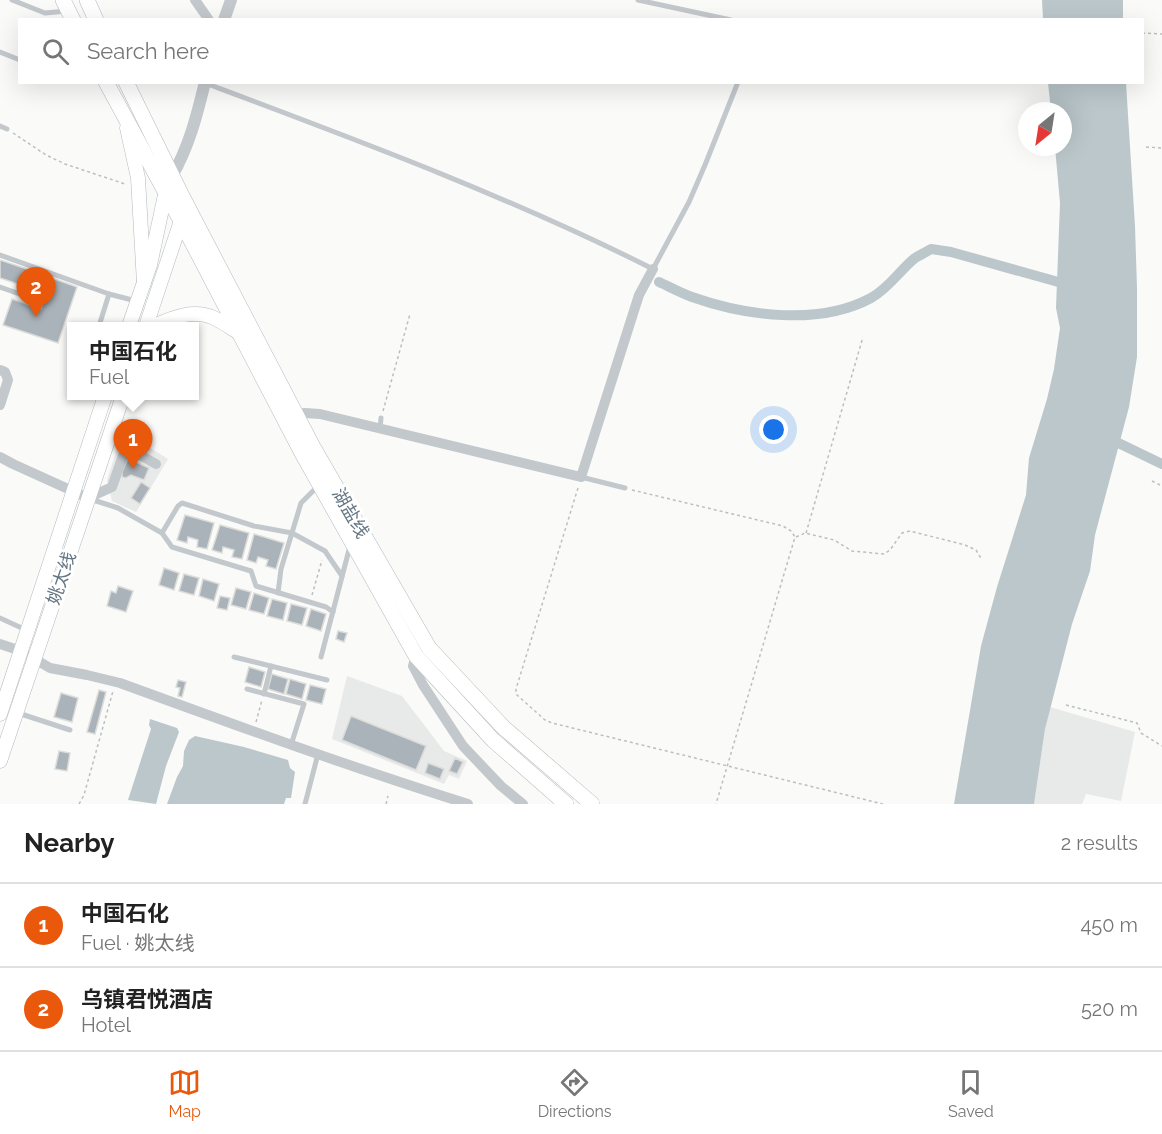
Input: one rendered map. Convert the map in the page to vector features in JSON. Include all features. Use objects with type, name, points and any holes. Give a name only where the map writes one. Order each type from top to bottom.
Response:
[{"type":"main road","points":[[87,0],[95,18]]},
{"type":"main road","name":"湖盐线","points":[[107,84],[320,484],[416,656],[493,740],[562,801]]},
{"type":"main road","name":"湖盐线","points":[[127,84],[183,198],[313,447],[429,648],[503,727],[592,804]]},
{"type":"main road","points":[[126,120],[138,178],[144,283]]},
{"type":"main road","points":[[131,322],[150,265],[165,195],[172,176]]},
{"type":"main road","points":[[148,322],[181,221],[183,198]]},
{"type":"main road","points":[[164,322],[188,314],[201,314],[215,318],[239,333]]},
{"type":"main road","name":"姚太线","points":[[0,714],[103,400]]},
{"type":"main road","name":"姚太线","points":[[0,761],[122,400]]},
{"type":"street","points":[[195,0],[207,18]]},
{"type":"street","points":[[225,18],[231,0]]},
{"type":"street","points":[[172,176],[188,143],[205,84]]},
{"type":"street","points":[[296,414],[320,414],[380,423],[581,477],[639,295],[653,269]]},
{"type":"street","points":[[0,370],[5,372],[8,381],[0,405]]},
{"type":"street","points":[[112,427],[126,447],[156,464]]},
{"type":"street","points":[[0,457],[88,498],[112,487],[126,447]]},
{"type":"street","points":[[0,644],[21,651],[50,668],[115,682],[291,745],[468,804]]},
{"type":"street","points":[[416,656],[413,666],[463,746],[501,786],[523,804]]},
{"type":"lane","points":[[12,0],[45,13],[68,10]]},
{"type":"lane","points":[[638,0],[722,18]]},
{"type":"lane","points":[[0,51],[18,59]]},
{"type":"lane","points":[[208,84],[399,156],[551,219],[653,269],[693,193],[737,84]]},
{"type":"lane","points":[[0,126],[7,129]]},
{"type":"lane","points":[[0,255],[109,294],[137,301]]},
{"type":"lane","points":[[0,287],[37,300],[46,272]]},
{"type":"lane","points":[[101,322],[109,294]]},
{"type":"lane","points":[[581,477],[625,488]]},
{"type":"lane","points":[[278,593],[281,569],[301,503],[320,484]]},
{"type":"lane","points":[[88,498],[118,508],[162,533],[172,547],[251,571],[256,586],[326,607],[333,612]]},
{"type":"lane","points":[[162,533],[182,503],[254,526],[291,533],[325,552],[342,576]]},
{"type":"lane","points":[[321,657],[351,541]]},
{"type":"lane","points":[[0,618],[28,630]]},
{"type":"lane","points":[[234,657],[327,680]]},
{"type":"lane","points":[[264,694],[271,666]]},
{"type":"lane","points":[[247,689],[304,704],[291,745]]},
{"type":"lane","points":[[16,712],[70,730]]},
{"type":"lane","points":[[305,804],[318,754]]},
{"type":"path","points":[[1144,33],[1162,34]]},
{"type":"path","points":[[7,129],[46,155],[65,164],[138,188]]},
{"type":"path","points":[[1146,147],[1162,148]]},
{"type":"path","points":[[380,423],[411,314]]},
{"type":"path","points":[[806,533],[863,337]]},
{"type":"path","points":[[581,477],[516,694],[544,720],[552,723],[883,804]]},
{"type":"path","points":[[1152,481],[1162,486]]},
{"type":"path","points":[[625,488],[783,526],[795,537]]},
{"type":"path","points":[[795,537],[806,533],[834,540],[852,551],[884,554],[890,550],[902,533],[910,531],[965,545],[976,550],[982,560]]},
{"type":"path","points":[[716,804],[795,537]]},
{"type":"path","points":[[311,602],[325,552]]},
{"type":"path","points":[[79,804],[84,795],[115,682]]},
{"type":"path","points":[[253,731],[264,694]]},
{"type":"path","points":[[1066,705],[1137,723],[1142,733],[1162,746]]},
{"type":"path","points":[[386,804],[388,796]]},
{"type":"shaded area","points":[[1042,0],[1123,0],[1123,18],[1043,18]]},
{"type":"shaded area","points":[[1048,84],[1126,84],[1135,226],[1137,357],[1129,407],[1095,535],[1090,571],[1072,624],[1045,729],[1034,804],[954,804],[981,646],[1026,495],[1029,458],[1054,369],[1060,328],[1056,308],[1060,203],[1056,156],[1072,156],[1072,102],[1050,102]]},
{"type":"shaded area","points":[[123,431],[168,459],[136,512],[112,501],[107,480]]},
{"type":"shaded area","points":[[347,676],[402,696],[444,751],[467,761],[459,779],[449,775],[444,784],[332,739]]},
{"type":"shaded area","points":[[1050,707],[1135,732],[1121,801],[1086,794],[1082,804],[1034,804]]},
{"type":"shaded area","points":[[150,719],[177,728],[179,732],[166,766],[156,804],[128,800],[151,729]]},
{"type":"shaded area","points":[[195,736],[288,760],[290,768],[295,772],[291,798],[286,798],[284,804],[167,804],[183,766],[184,751],[189,740]]},
{"type":"building","points":[[0,260],[30,270],[24,286],[0,278]]},
{"type":"building","points":[[52,278],[77,287],[58,343],[3,325],[12,299],[41,309]]},
{"type":"building","points":[[131,455],[136,462],[149,468],[144,480],[131,475],[126,478],[122,477],[122,472]]},
{"type":"building","points":[[141,482],[150,488],[140,504],[131,498]]},
{"type":"building","points":[[185,515],[214,523],[207,549],[197,547],[198,540],[188,537],[187,543],[177,540]]},
{"type":"building","points":[[220,525],[249,533],[242,559],[232,557],[234,550],[223,547],[222,553],[212,550]]},
{"type":"building","points":[[254,534],[284,543],[276,569],[266,566],[268,560],[258,557],[256,563],[247,560]]},
{"type":"building","points":[[164,568],[179,573],[174,590],[159,585]]},
{"type":"building","points":[[184,574],[199,578],[194,595],[179,591]]},
{"type":"building","points":[[203,579],[219,584],[214,601],[199,596]]},
{"type":"building","points":[[118,586],[133,591],[126,612],[107,606],[111,591],[116,593]]},
{"type":"building","points":[[236,588],[251,592],[246,609],[231,605]]},
{"type":"building","points":[[254,593],[269,598],[264,614],[249,610]]},
{"type":"building","points":[[220,596],[230,598],[227,610],[217,608]]},
{"type":"building","points":[[272,599],[287,603],[283,620],[267,616]]},
{"type":"building","points":[[291,604],[307,608],[302,625],[287,621]]},
{"type":"building","points":[[311,609],[326,614],[321,631],[306,626]]},
{"type":"building","points":[[338,631],[347,633],[344,642],[336,639]]},
{"type":"building","points":[[249,667],[265,672],[261,687],[245,682]]},
{"type":"building","points":[[272,674],[288,679],[284,694],[268,689]]},
{"type":"building","points":[[290,679],[306,684],[302,699],[286,694]]},
{"type":"building","points":[[178,680],[186,682],[182,697],[178,696],[180,688],[176,687]]},
{"type":"building","points":[[310,685],[326,689],[322,704],[306,700]]},
{"type":"building","points":[[99,690],[106,692],[95,734],[87,732]]},
{"type":"building","points":[[61,693],[78,698],[72,722],[54,717]]},
{"type":"building","points":[[351,716],[426,746],[416,770],[342,740]]},
{"type":"building","points":[[59,751],[70,753],[67,771],[55,769]]},
{"type":"building","points":[[455,758],[463,762],[457,774],[449,771]]},
{"type":"building","points":[[428,763],[444,769],[440,779],[425,773]]},
{"type":"waterway","points":[[659,282],[692,297],[735,309],[782,315],[806,315],[851,307],[871,298],[915,258],[931,249],[951,252],[1069,285]]},
{"type":"waterway","points":[[1108,438],[1162,464]]},
{"type":"place","name":"乌镇君悦酒店","points":[[36,317]]},
{"type":"place","name":"中国石化","points":[[133,469]]}]
